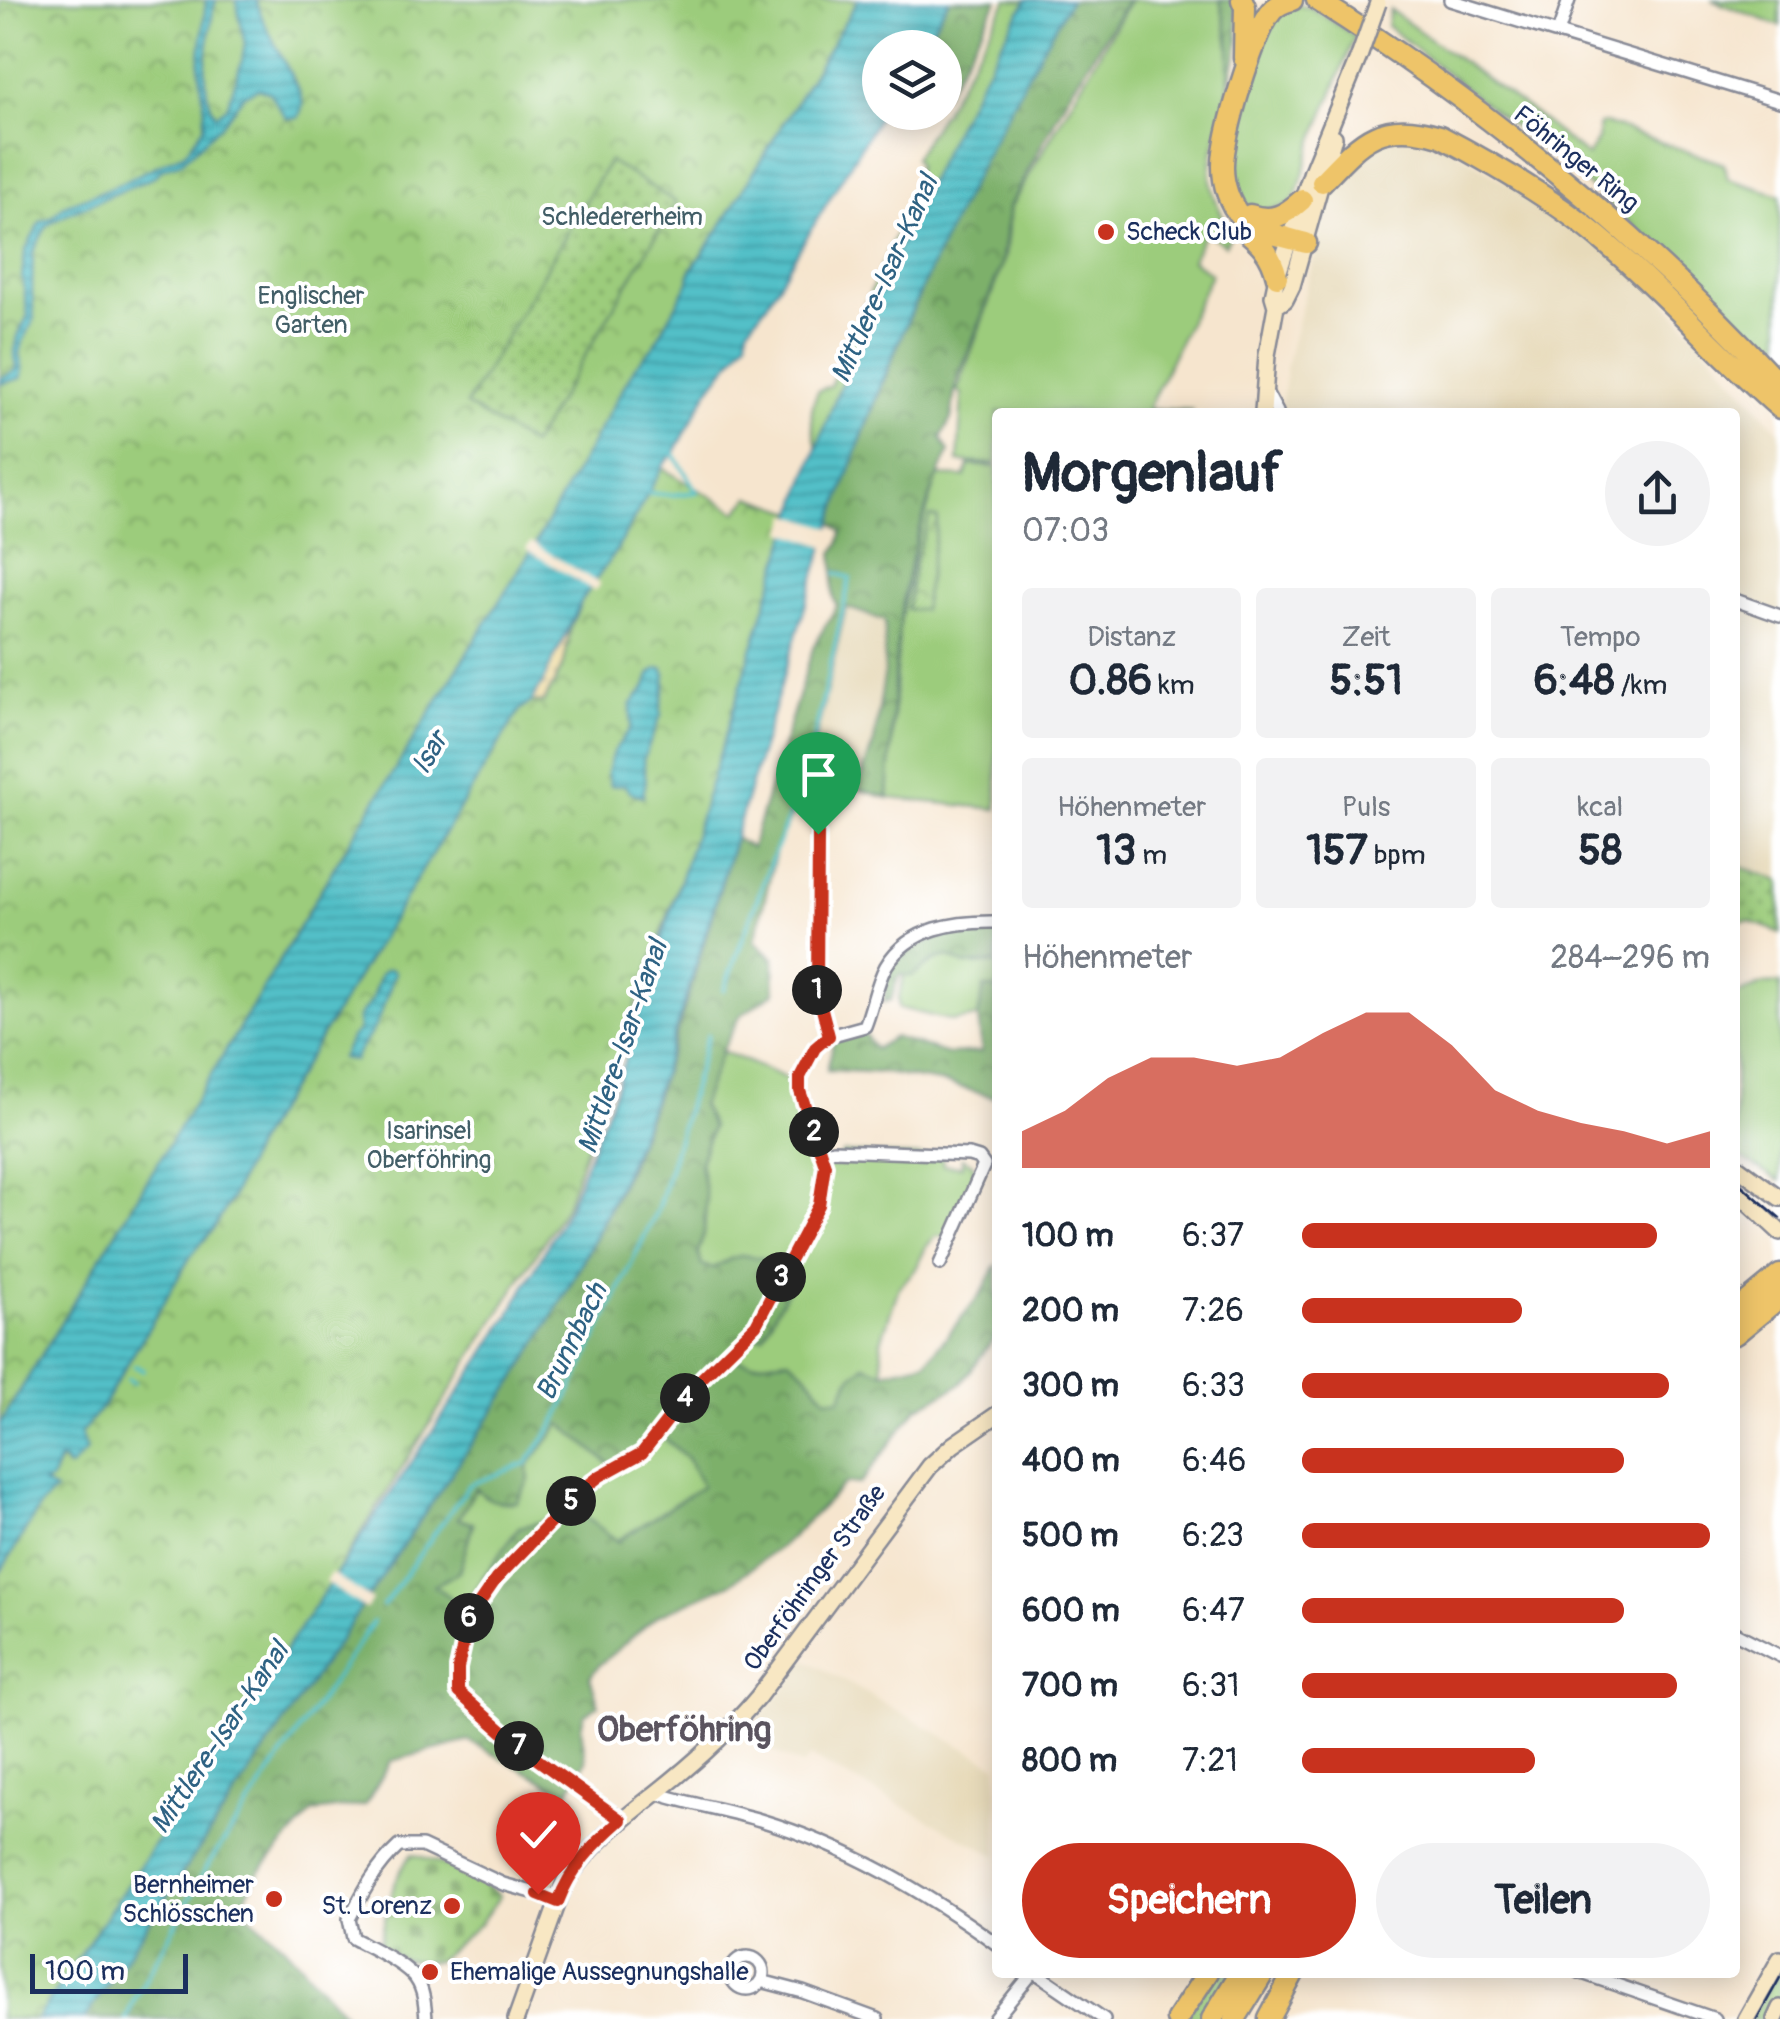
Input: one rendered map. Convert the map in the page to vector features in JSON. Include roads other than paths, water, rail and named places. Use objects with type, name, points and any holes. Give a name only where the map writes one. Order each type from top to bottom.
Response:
[{"type":"highway","points":[[1242,0],[1242,82]]},
{"type":"highway","points":[[1292,0],[1282,2],[1267,19],[1242,82],[1225,142],[1222,170],[1226,192],[1243,220],[1297,240]]},
{"type":"highway","points":[[1300,0],[1340,6]]},
{"type":"highway","points":[[1317,0],[1340,6]]},
{"type":"highway","name":"Föhringer Ring","points":[[1340,6],[1403,47],[1430,76],[1594,203],[1694,295],[1780,384]]},
{"type":"highway","points":[[1322,182],[1369,138],[1400,129],[1440,136],[1541,196],[1604,241],[1780,408]]},
{"type":"highway","points":[[1225,142],[1218,151],[1216,194],[1228,217],[1268,251],[1284,281]]},
{"type":"highway","points":[[1234,208],[1269,220],[1286,214],[1302,200]]},
{"type":"highway","points":[[1740,1308],[1780,1274]]},
{"type":"highway","points":[[1740,1330],[1780,1297]]},
{"type":"highway","points":[[1177,2019],[1204,1978]]},
{"type":"highway","points":[[1212,2019],[1238,1978]]},
{"type":"highway","points":[[1236,2019],[1260,1978]]},
{"type":"highway","points":[[1269,2019],[1291,1978]]},
{"type":"main road","points":[[1263,408],[1276,306],[1273,296],[1284,281],[1322,182],[1343,100],[1378,1]]},
{"type":"main road","points":[[1297,240],[1302,200],[1343,100]]},
{"type":"main road","points":[[1740,1169],[1780,1198]]},
{"type":"main road","points":[[1740,1195],[1780,1232]]},
{"type":"main road","name":"Oberföhringer Straße","points":[[516,2019],[565,1882],[577,1864],[621,1820],[736,1722],[758,1698],[930,1466],[953,1445],[992,1423]]},
{"type":"main road","points":[[1746,2019],[1780,1959]]},
{"type":"main road","points":[[1774,2019],[1780,2008]]},
{"type":"street","points":[[1450,0],[1780,101]]},
{"type":"street","points":[[1558,33],[1568,0]]},
{"type":"street","points":[[1264,389],[1275,408]]},
{"type":"street","points":[[1740,602],[1780,616]]},
{"type":"street","points":[[818,794],[817,990],[829,1036]]},
{"type":"street","points":[[621,1820],[520,1747],[458,1692],[458,1668],[469,1618],[496,1579],[582,1490],[642,1453],[694,1386],[756,1325],[819,1205],[825,1165],[800,1091],[800,1077],[815,1048],[829,1036],[866,1026],[886,966],[912,939],[954,923],[992,922]]},
{"type":"street","points":[[822,1153],[872,1151],[979,1158],[984,1165],[940,1264]]},
{"type":"street","points":[[1740,1636],[1780,1656]]},
{"type":"street","points":[[656,1794],[758,1819],[868,1862],[992,1941]]},
{"type":"street","points":[[426,2019],[416,1978],[353,1938],[348,1920],[366,1886],[399,1846],[422,1846],[502,1884],[558,1902]]},
{"type":"street","points":[[995,2019],[1029,1978]]},
{"type":"street","points":[[1043,1978],[1104,2019]]},
{"type":"street","points":[[1596,1978],[1715,2019]]},
{"type":"street","points":[[761,1980],[877,2019]]},
{"type":"water","points":[[206,0],[216,0],[206,78],[216,115],[227,107],[242,61],[245,43],[236,0],[256,0],[300,93],[303,105],[298,118],[286,118],[269,92],[258,88],[243,96],[224,122],[182,162],[47,225],[33,252],[34,320],[19,354],[21,378],[0,384],[0,379],[17,366],[14,356],[18,336],[28,315],[22,276],[25,252],[40,222],[66,204],[186,152],[204,126],[199,66]]},
{"type":"water","name":"Isar","points":[[858,0],[949,0],[931,30],[862,30],[862,130],[871,130],[766,305],[748,328],[747,340],[708,391],[617,549],[582,600],[541,686],[531,702],[519,711],[255,1145],[214,1228],[190,1257],[102,1407],[80,1434],[86,1451],[69,1468],[59,1460],[51,1480],[43,1484],[55,1491],[41,1504],[0,1573],[0,1424],[335,866],[535,544],[635,367],[653,347],[689,282],[690,272]]},
{"type":"water","name":"Mittlere-Isar-Kanal","points":[[1027,0],[1070,0],[957,213],[878,392],[812,586],[660,1080],[596,1234],[515,1379],[84,2019],[37,2019],[481,1359],[568,1208],[615,1090],[826,423],[903,238],[954,130],[962,130],[962,115]]},
{"type":"water","points":[[663,668],[666,679],[661,715],[643,760],[643,796],[629,792],[625,785],[610,786],[607,772],[613,752],[631,728],[631,705],[646,687],[650,675]]},
{"type":"water","points":[[390,969],[395,972],[373,1031],[354,1061],[341,1058],[359,1030],[358,1018],[372,1000],[380,975]]},
{"type":"waterway","name":"Brunnbach","points":[[649,493],[697,492],[670,453]]},
{"type":"waterway","name":"Brunnbach","points":[[724,990],[806,775],[850,578],[836,573]]},
{"type":"waterway","name":"Brunnbach","points":[[383,1606],[469,1485],[527,1463],[555,1424],[658,1208],[708,1035]]},
{"type":"waterway","points":[[135,1366],[143,1370]]},
{"type":"waterway","points":[[128,1379],[134,1383]]},
{"type":"waterway","name":"Brunnbach","points":[[126,2019],[208,1865],[373,1622]]},
{"type":"tram line","points":[[1740,1184],[1780,1218]]},
{"type":"tram line","points":[[1757,2019],[1780,1978]]},
{"type":"place","name":"Scheck Club","points":[[1106,232]]},
{"type":"place","name":"Bernheimer Schlösschen","points":[[274,1899]]},
{"type":"place","name":"St. Lorenz","points":[[452,1906]]},
{"type":"place","name":"Ehemalige Aussegnungshalle","points":[[430,1972]]},
{"type":"district","name":"Oberföhring","points":[[684,1730]]},
{"type":"park label","name":"Schledererheim","points":[[622,217]]},
{"type":"park label","name":"Englischer Garten","points":[[311,310]]},
{"type":"park label","name":"Isarinsel Oberföhring","points":[[429,1146]]}]
